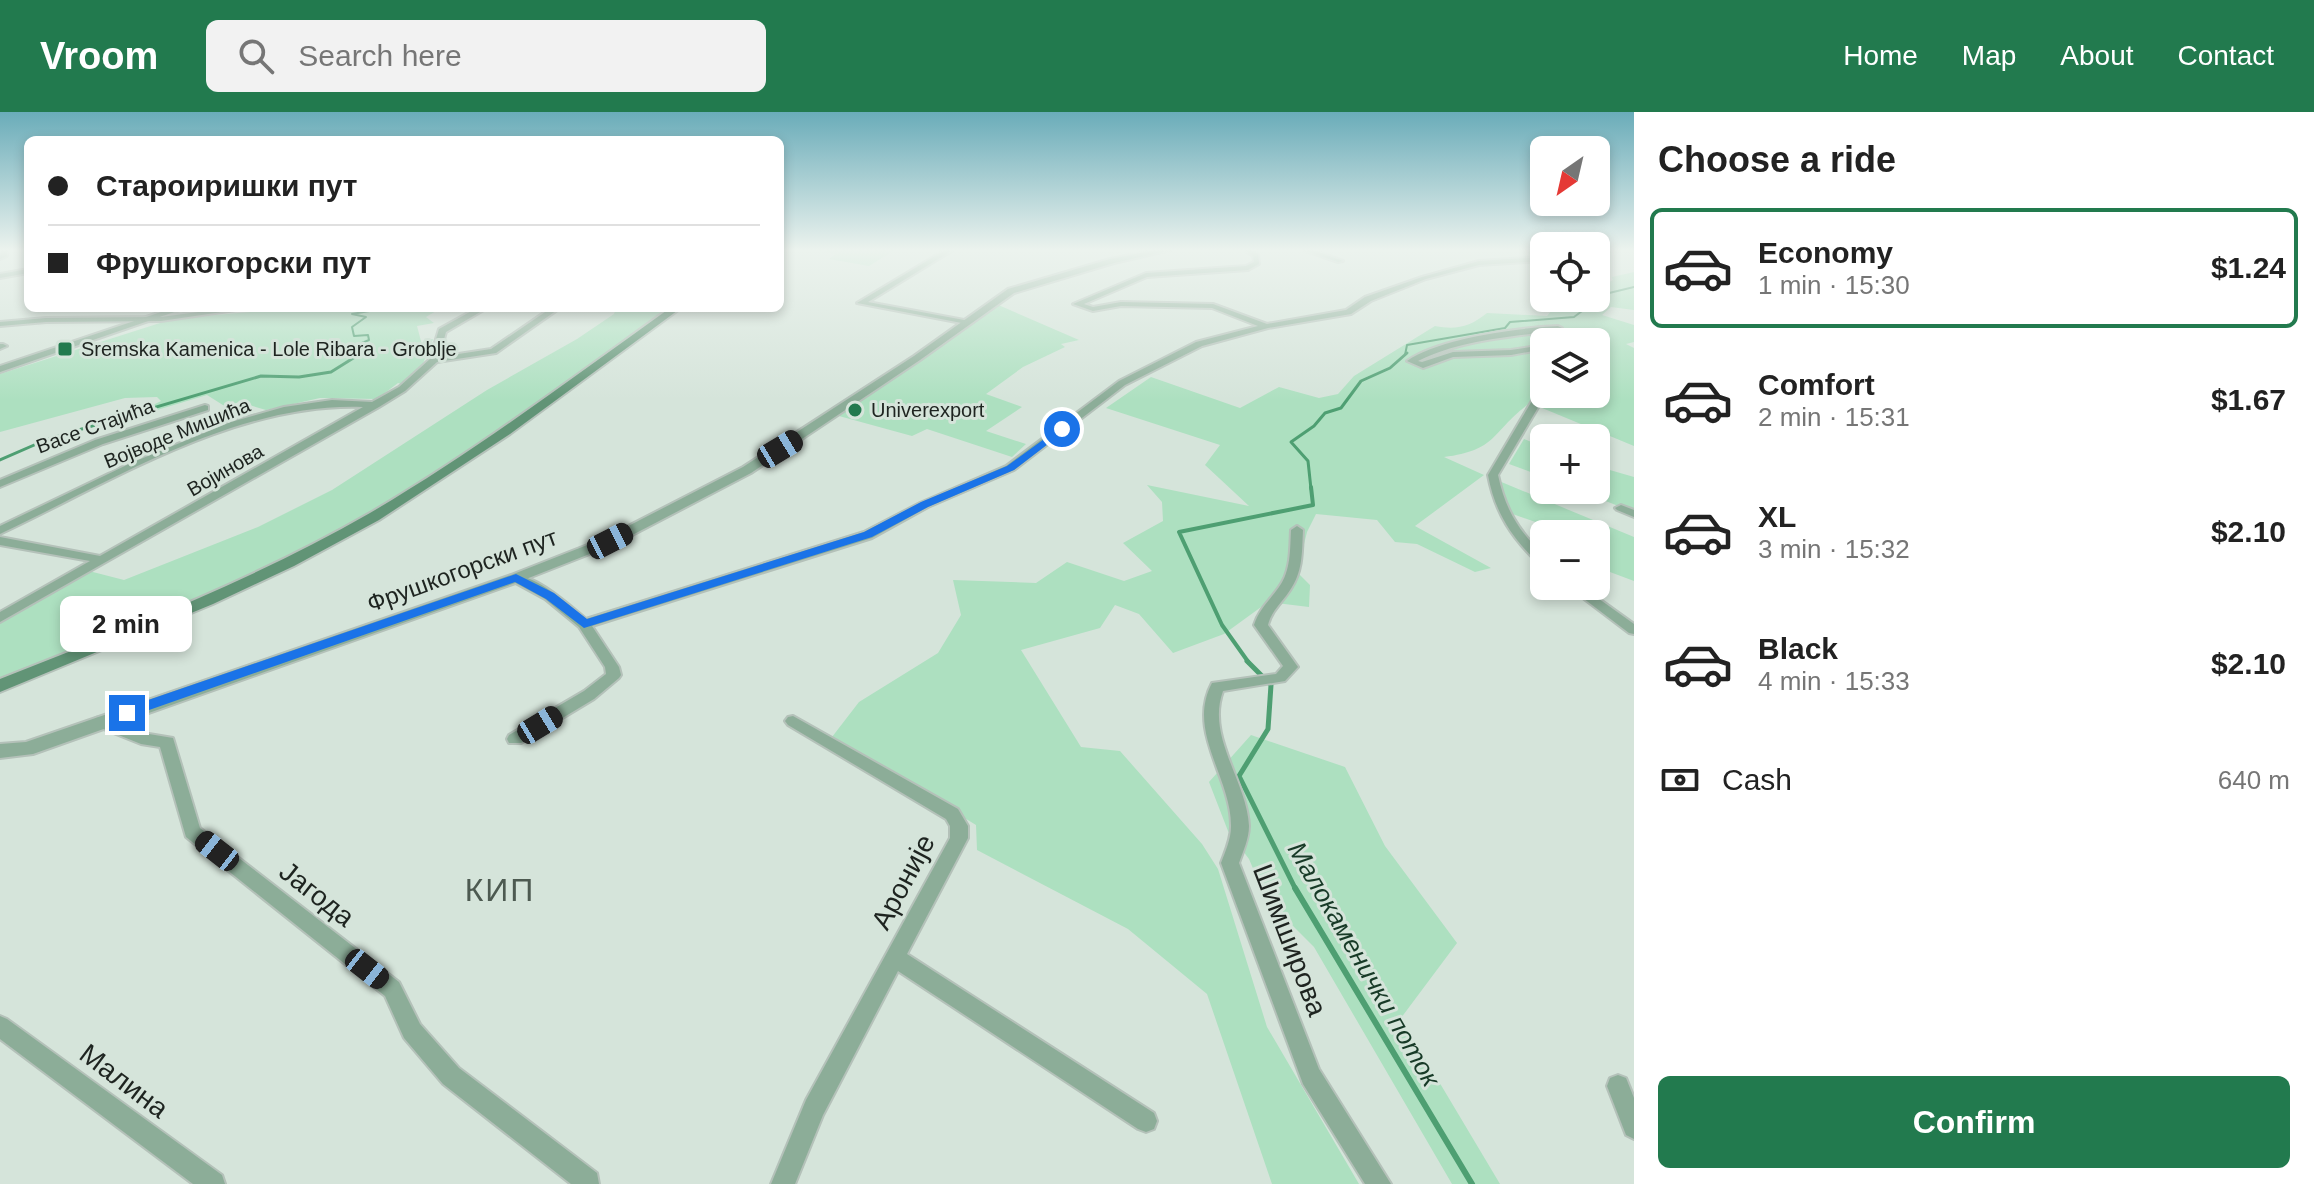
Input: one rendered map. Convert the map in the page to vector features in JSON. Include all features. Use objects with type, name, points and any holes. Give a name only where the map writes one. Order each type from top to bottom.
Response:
[{"type":"main road","points":[[0,686],[206,601],[331,541],[412,494],[501,435],[670,312]]},
{"type":"street","points":[[866,300],[861,303],[964,322]]},
{"type":"street","name":"Фрушкогорски пут","points":[[0,751],[27,749],[516,578],[610,541],[727,482],[809,431],[999,300]]},
{"type":"street","points":[[1086,300],[1077,304],[1093,309],[1121,304],[1213,306],[1267,326]]},
{"type":"street","points":[[584,624],[868,535],[924,505],[1010,468],[1122,383],[1199,344],[1267,326],[1348,312],[1366,300]]},
{"type":"street","points":[[150,319],[170,312]]},
{"type":"street","points":[[0,324],[150,319],[210,312]]},
{"type":"street","points":[[476,312],[442,331],[434,360],[493,351],[550,312]]},
{"type":"street","points":[[0,369],[115,319]]},
{"type":"street","points":[[1530,329],[1425,354],[1411,361],[1423,365],[1455,354],[1530,349]]},
{"type":"street","name":"Војинова","points":[[0,618],[376,405],[402,389],[434,360]]},
{"type":"street","name":"Војводе Мишића","points":[[0,530],[155,457],[232,427],[316,404],[355,402],[376,405]]},
{"type":"street","name":"Васе Стајића","points":[[0,484],[99,442],[205,408]]},
{"type":"street","points":[[1530,548],[1511,529],[1500,511],[1493,475],[1533,408]]},
{"type":"street","points":[[1621,508],[1634,514]]},
{"type":"street","name":"Шимширова","points":[[1297,530],[1294,568],[1288,584],[1265,609],[1261,625],[1291,667],[1280,678],[1217,687],[1211,696],[1216,753],[1233,794],[1241,827],[1230,863],[1311,1076],[1379,1184]]},
{"type":"street","points":[[0,541],[103,560]]},
{"type":"street","points":[[515,739],[589,695],[614,675],[584,624],[550,596],[516,578]]},
{"type":"street","points":[[1592,600],[1634,630]]},
{"type":"street","name":"Ароније","points":[[793,721],[952,814],[959,826],[959,838],[894,957],[1146,1121]]},
{"type":"street","name":"Јагода","points":[[101,722],[147,740],[167,742],[192,832],[392,989],[412,1031],[451,1076],[588,1182]]},
{"type":"street","points":[[0,759],[27,749]]},
{"type":"street","points":[[783,1184],[814,1108],[894,957]]},
{"type":"street","name":"Малина","points":[[0,1026],[213,1184]]},
{"type":"street","points":[[1618,1086],[1634,1127]]},
{"type":"green space","points":[[1610,300],[1634,300],[1634,310],[1611,307]]},
{"type":"green space","points":[[996,304],[1079,340],[1061,344],[1065,347],[1023,367],[986,394],[1022,407],[986,431],[1026,444],[1012,457],[927,429],[912,436],[839,416]]},
{"type":"green space","points":[[251,312],[434,312],[426,317],[434,323],[417,326],[422,345],[424,340],[433,339],[422,366],[402,384],[398,383],[377,399],[320,398],[266,410],[239,402],[226,407],[207,395],[157,410],[149,407],[161,401],[157,397],[125,398],[0,432],[0,374],[160,323],[157,320]]},
{"type":"green space","points":[[663,312],[458,456],[327,537],[207,596],[0,680],[0,621],[89,571],[124,580],[258,527],[332,490],[487,390],[577,339],[614,314]]},
{"type":"green space","points":[[1550,312],[1605,312],[1602,315],[1634,325],[1634,342],[1626,344],[1634,348],[1634,446],[1610,436],[1610,424],[1581,424],[1542,408],[1610,408],[1610,328],[1530,328],[1530,403],[1485,444],[1475,450],[1444,457],[1484,475],[1415,526],[1491,568],[1475,572],[1417,544],[1395,542],[1377,520],[1316,514],[1307,532],[1297,572],[1310,585],[1309,607],[1268,602],[1224,634],[1173,653],[1139,614],[1115,605],[1100,628],[1021,650],[1081,747],[1120,751],[1202,844],[1218,869],[1267,1027],[1359,1184],[1272,1184],[1207,994],[1128,929],[977,850],[976,825],[832,737],[859,702],[938,653],[961,615],[953,580],[1036,583],[1067,562],[1124,581],[1152,571],[1123,543],[1163,521],[1162,502],[1147,485],[1249,506],[1205,465],[1220,445],[1106,408],[1151,377],[1240,408],[1279,387],[1319,398],[1338,394],[1354,376],[1435,326],[1462,326],[1475,322],[1487,313],[1547,316]]},
{"type":"green space","points":[[1524,439],[1530,441],[1530,472],[1509,464]]},
{"type":"green space","points":[[1610,470],[1634,477],[1634,512],[1610,503]]},
{"type":"green space","points":[[1499,481],[1530,494],[1530,504],[1554,504],[1593,520],[1530,520],[1504,511],[1494,488]]},
{"type":"green space","points":[[1610,527],[1634,537],[1634,581],[1610,572]]},
{"type":"green space","points":[[1251,735],[1345,767],[1385,846],[1457,943],[1401,1018],[1500,1184],[1452,1184],[1314,947],[1266,899],[1249,859],[1228,831],[1209,782]]},
{"type":"waterway","name":"Малокаменички поток","points":[[1405,355],[1407,345],[1505,328],[1510,322],[1574,317],[1597,300]]},
{"type":"waterway","points":[[352,354],[355,346],[369,340],[368,335],[354,336],[352,327],[366,317],[352,314],[364,312]]},
{"type":"waterway","points":[[0,460],[48,439],[261,376],[299,377],[331,372],[355,357],[352,354]]},
{"type":"waterway","name":"Малокаменички поток","points":[[1311,489],[1308,461],[1291,442],[1314,426],[1325,413],[1341,408],[1361,381],[1390,368],[1405,355]]},
{"type":"waterway","name":"Малокаменички поток","points":[[1249,663],[1222,625],[1179,532],[1313,505],[1311,487]]},
{"type":"waterway","name":"Малокаменички поток","points":[[1249,663],[1271,685],[1268,729],[1239,776],[1295,888]]},
{"type":"waterway","name":"Малокаменички поток","points":[[1295,888],[1472,1184]]},
{"type":"place","name":"Sremska Kamenica - Lole Ribara - Groblje","points":[[65,349]]},
{"type":"place","name":"Univerexport","points":[[855,410]]},
{"type":"district","name":"КИП","points":[[500,890]]},
{"type":"route","points":[[127,713],[516,578],[550,596],[584,624],[655,604],[792,557],[868,535],[924,505],[1010,468],[1030,450],[1062,429]]}]
